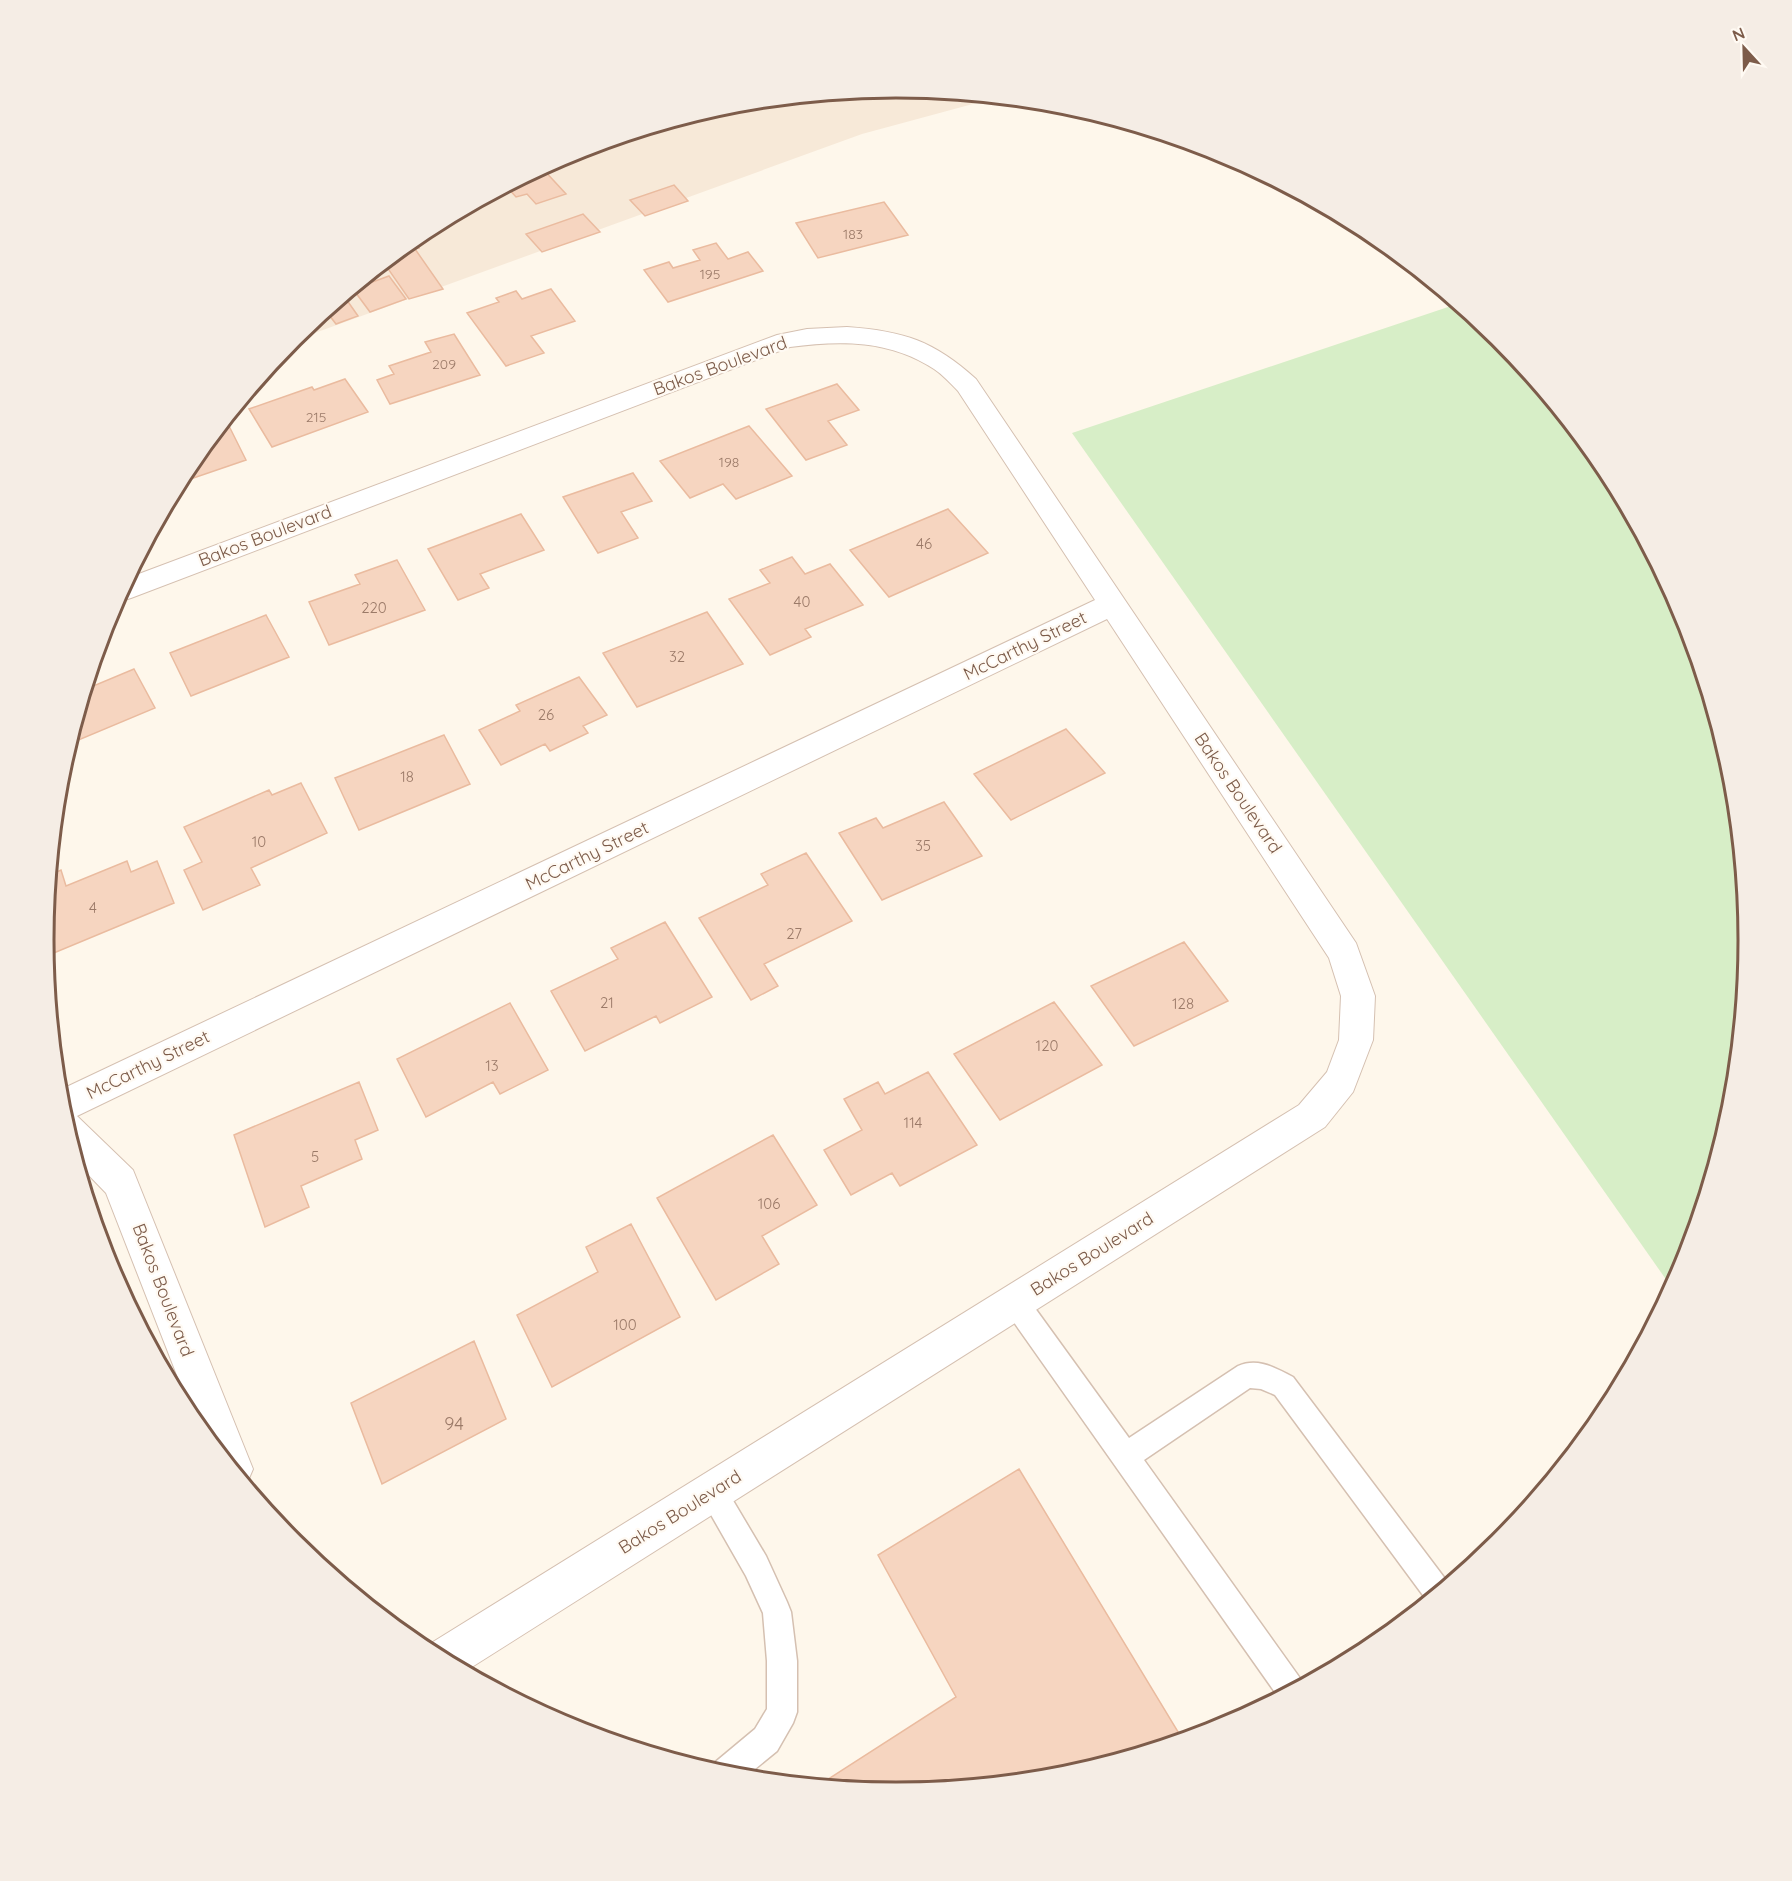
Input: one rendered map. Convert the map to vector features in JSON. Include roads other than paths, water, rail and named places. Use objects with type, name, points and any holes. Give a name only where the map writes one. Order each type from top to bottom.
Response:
[{"type":"street","name":"Bakos Boulevard","points":[[132,587],[786,340],[824,334],[857,334],[890,340],[919,350],[945,364],[967,385],[1344,953],[1358,996],[1356,1040],[1341,1081],[1312,1116],[451,1655]]},
{"type":"street","name":"McCarthy Street","points":[[70,1102],[1113,604]]},
{"type":"street","name":"Bakos Boulevard","points":[[79,1141],[120,1182],[224,1448]]},
{"type":"lane","points":[[1015,1302],[1288,1685]]},
{"type":"lane","points":[[1125,1457],[1247,1375],[1262,1376],[1284,1386],[1434,1588]]},
{"type":"lane","points":[[712,1492],[756,1566],[777,1612],[782,1661],[782,1712],[766,1740],[734,1766]]}]
